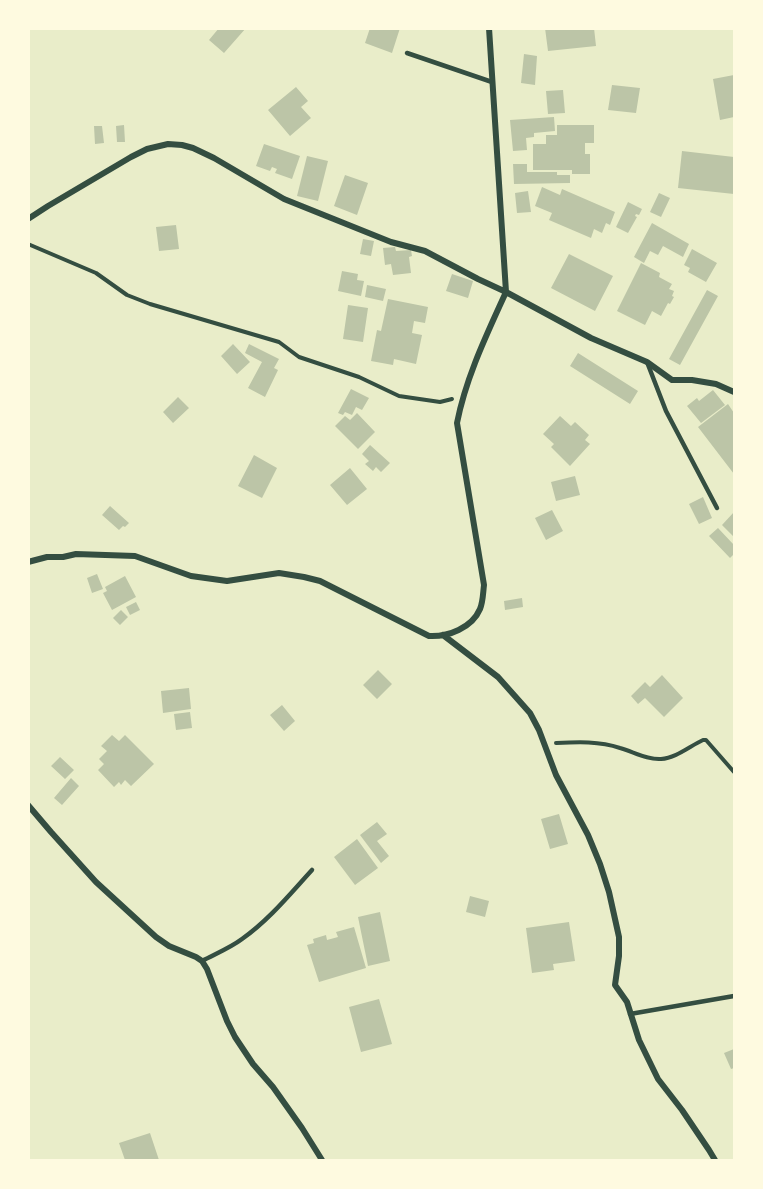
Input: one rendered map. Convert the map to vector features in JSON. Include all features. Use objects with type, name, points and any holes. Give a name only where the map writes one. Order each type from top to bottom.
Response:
[{"type":"street","points":[[28,562],[47,557],[76,554],[135,556],[191,576],[227,581],[279,573],[304,577],[320,581],[429,636],[459,630],[473,620],[480,609],[484,585],[457,423],[462,397],[506,292],[489,28]]},
{"type":"street","points":[[28,219],[147,149],[168,144],[182,145],[214,158],[284,199],[391,242],[425,251],[591,338],[646,362],[672,380],[692,380],[716,384],[735,392]]},
{"type":"street","points":[[443,635],[498,677],[531,713],[556,775],[588,835],[609,892],[619,937],[615,985],[627,1002],[639,1040],[658,1079],[715,1161]]},
{"type":"street","points":[[28,805],[96,882],[156,937],[202,962],[235,1037],[302,1128],[322,1161]]},
{"type":"lane","points":[[407,53],[492,82]]},
{"type":"lane","points":[[646,362],[666,411],[717,508]]},
{"type":"lane","points":[[202,962],[252,932],[273,913],[312,870]]},
{"type":"lane","points":[[630,1014],[735,996]]},
{"type":"path","points":[[28,244],[96,273],[134,298],[279,342],[299,357],[358,376],[399,396],[440,402],[462,397]]},
{"type":"path","points":[[545,744],[585,741],[620,747],[659,759],[670,757],[706,740],[735,772]]},
{"type":"building","points":[[219,28],[246,28],[224,53],[209,40]]},
{"type":"building","points":[[370,28],[400,28],[392,53],[365,43]]},
{"type":"building","points":[[545,28],[594,28],[596,46],[548,51]]},
{"type":"building","points":[[524,54],[537,56],[535,85],[521,83]]},
{"type":"building","points":[[734,75],[734,117],[720,120],[713,79]]},
{"type":"building","points":[[612,85],[640,88],[636,113],[608,110]]},
{"type":"building","points":[[296,87],[308,101],[301,107],[311,118],[290,136],[268,110]]},
{"type":"building","points":[[563,90],[565,113],[548,114],[546,91]]},
{"type":"building","points":[[554,117],[555,131],[534,133],[534,137],[526,138],[527,150],[513,151],[510,120]]},
{"type":"building","points":[[124,125],[125,142],[117,142],[116,126]]},
{"type":"building","points":[[557,125],[594,125],[594,143],[585,143],[585,154],[590,154],[590,174],[572,174],[572,170],[533,170],[533,144],[546,144],[546,135],[557,135]]},
{"type":"building","points":[[94,126],[102,126],[104,143],[95,144]]},
{"type":"building","points":[[264,144],[300,156],[292,179],[275,173],[277,169],[272,167],[270,171],[256,166]]},
{"type":"building","points":[[682,151],[734,157],[734,194],[678,188]]},
{"type":"building","points":[[307,156],[328,161],[318,201],[297,196]]},
{"type":"building","points":[[513,164],[527,164],[527,172],[557,172],[557,175],[570,175],[570,183],[514,184]]},
{"type":"building","points":[[345,175],[368,183],[357,215],[334,206]]},
{"type":"building","points":[[542,187],[560,195],[562,189],[615,212],[610,225],[606,223],[602,233],[594,229],[591,238],[549,220],[552,213],[535,206]]},
{"type":"building","points":[[528,191],[531,212],[517,213],[515,193]]},
{"type":"building","points":[[659,193],[670,198],[661,217],[650,212]]},
{"type":"building","points":[[628,202],[642,209],[639,215],[636,214],[637,217],[628,233],[616,227]]},
{"type":"building","points":[[652,223],[689,244],[683,257],[663,246],[658,255],[650,251],[644,263],[634,257]]},
{"type":"building","points":[[176,225],[179,249],[159,251],[156,227]]},
{"type":"building","points":[[363,239],[374,241],[371,256],[360,254]]},
{"type":"building","points":[[395,247],[396,251],[411,250],[412,256],[409,257],[411,273],[393,275],[391,264],[385,265],[383,248]]},
{"type":"building","points":[[692,249],[717,263],[706,282],[688,272],[690,268],[684,265]]},
{"type":"building","points":[[569,254],[613,276],[595,311],[551,288]]},
{"type":"building","points":[[641,263],[660,273],[659,277],[672,284],[669,289],[674,291],[672,296],[674,297],[661,316],[652,311],[645,325],[617,311]]},
{"type":"building","points":[[342,271],[358,274],[357,280],[364,281],[361,296],[338,291]]},
{"type":"building","points":[[452,274],[473,281],[468,298],[446,291]]},
{"type":"building","points":[[367,285],[386,289],[383,301],[365,297]]},
{"type":"building","points":[[707,290],[718,296],[680,365],[669,359]]},
{"type":"building","points":[[388,299],[428,307],[425,323],[414,321],[412,333],[422,335],[416,364],[394,359],[393,365],[371,361],[377,330],[381,331]]},
{"type":"building","points":[[348,305],[368,308],[363,342],[343,339]]},
{"type":"building","points":[[233,344],[250,362],[237,374],[221,356]]},
{"type":"building","points":[[249,344],[279,359],[274,368],[278,370],[265,397],[248,388],[262,362],[245,353]]},
{"type":"building","points":[[578,353],[638,391],[630,404],[570,366]]},
{"type":"building","points":[[351,389],[369,398],[362,410],[356,407],[352,415],[345,412],[343,415],[338,413]]},
{"type":"building","points":[[713,390],[725,405],[701,423],[687,406],[697,398],[699,401]]},
{"type":"building","points":[[178,397],[189,408],[173,423],[163,412]]},
{"type":"building","points":[[728,404],[734,413],[734,474],[698,427]]},
{"type":"building","points":[[357,413],[375,432],[358,449],[335,426],[345,416],[350,420]]},
{"type":"building","points":[[560,416],[571,426],[575,422],[589,435],[585,440],[590,444],[570,466],[551,447],[554,444],[543,434]]},
{"type":"building","points":[[370,445],[390,463],[381,472],[376,467],[373,471],[365,464],[369,461],[362,454]]},
{"type":"building","points":[[254,455],[277,468],[262,498],[238,486]]},
{"type":"building","points":[[350,468],[367,489],[347,505],[330,485]]},
{"type":"building","points":[[575,476],[580,495],[556,501],[551,482]]},
{"type":"building","points":[[703,497],[712,518],[699,524],[689,504]]},
{"type":"building","points":[[110,506],[129,523],[125,527],[119,530],[102,515]]},
{"type":"building","points":[[552,510],[563,531],[546,540],[535,518]]},
{"type":"building","points":[[734,512],[734,537],[722,525]]},
{"type":"building","points":[[718,528],[734,545],[734,554],[730,558],[709,536]]},
{"type":"building","points":[[97,574],[103,589],[92,593],[87,578]]},
{"type":"building","points":[[125,576],[136,597],[112,610],[103,593],[107,591],[105,587]]},
{"type":"building","points":[[522,598],[523,607],[505,610],[504,601]]},
{"type":"building","points":[[136,602],[140,610],[130,615],[126,607]]},
{"type":"building","points":[[121,610],[128,617],[120,625],[113,618]]},
{"type":"building","points":[[378,670],[392,684],[377,699],[363,685]]},
{"type":"building","points":[[662,675],[683,698],[664,717],[645,698],[638,704],[631,696],[645,682],[650,687]]},
{"type":"building","points":[[189,688],[191,709],[163,713],[161,691]]},
{"type":"building","points":[[282,705],[295,721],[284,731],[270,715]]},
{"type":"building","points":[[190,712],[192,728],[176,730],[174,714]]},
{"type":"building","points":[[112,735],[119,741],[125,735],[154,764],[131,786],[125,780],[121,785],[119,782],[114,787],[98,770],[104,764],[99,759],[107,751],[101,746]]},
{"type":"building","points":[[60,757],[74,770],[65,779],[51,766]]},
{"type":"building","points":[[71,778],[79,786],[62,805],[54,798]]},
{"type":"building","points":[[559,814],[568,844],[550,849],[541,819]]},
{"type":"building","points":[[377,822],[387,834],[377,841],[389,856],[381,863],[360,835]]},
{"type":"building","points":[[357,839],[378,868],[355,885],[334,857]]},
{"type":"building","points":[[470,896],[489,901],[485,917],[466,912]]},
{"type":"building","points":[[380,912],[390,961],[368,966],[358,917]]},
{"type":"building","points":[[569,922],[575,961],[553,964],[554,970],[532,973],[526,928]]},
{"type":"building","points":[[354,927],[366,968],[319,982],[307,945],[314,943],[313,939],[326,935],[327,940],[338,937],[336,932]]},
{"type":"building","points":[[379,999],[392,1044],[361,1052],[349,1007]]},
{"type":"building","points":[[734,1049],[734,1068],[731,1069],[724,1053]]},
{"type":"building","points":[[150,1133],[159,1160],[125,1160],[119,1143]]}]
